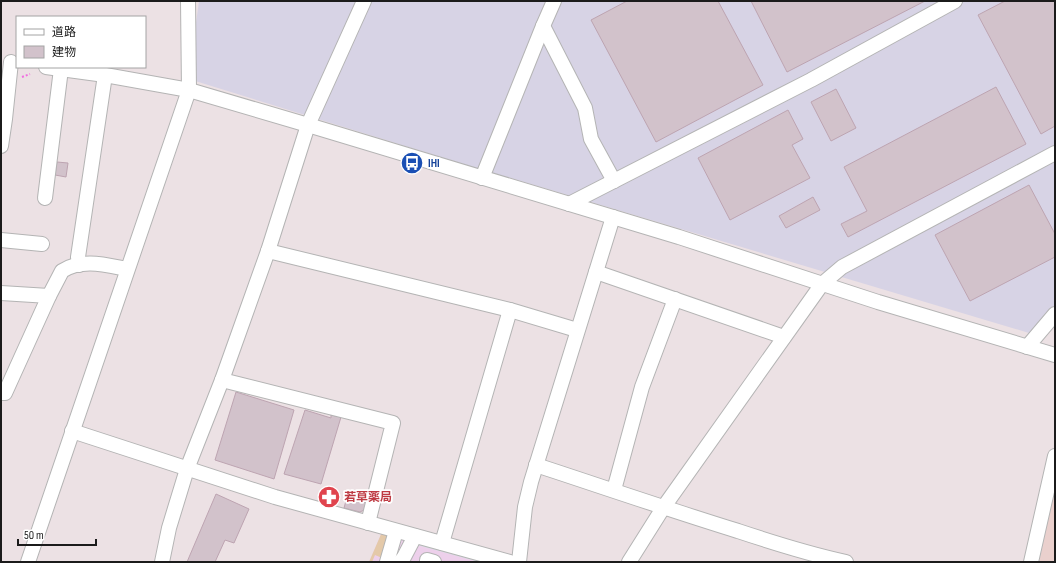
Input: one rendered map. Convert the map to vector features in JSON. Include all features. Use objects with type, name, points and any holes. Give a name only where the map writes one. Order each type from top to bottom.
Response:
[{"type":"street","points":[[28,562],[189,90],[188,1]]},
{"type":"street","points":[[162,562],[173,513],[187,469],[222,380],[268,251],[308,125],[364,1]]},
{"type":"street","points":[[482,178],[542,26],[554,1]]},
{"type":"street","points":[[569,204],[811,80],[955,1]]},
{"type":"street","points":[[542,26],[585,108],[592,140],[614,181]]},
{"type":"street","points":[[1,146],[10,62]]},
{"type":"street","points":[[54,68],[105,75],[189,90],[685,239],[822,284],[1055,355]]},
{"type":"street","points":[[43,190],[61,69]]},
{"type":"street","points":[[79,265],[78,257],[105,75]]},
{"type":"street","points":[[629,562],[663,508],[822,284],[842,267],[1055,153]]},
{"type":"street","points":[[519,562],[525,507],[536,465],[613,218]]},
{"type":"street","points":[[1,240],[42,244]]},
{"type":"street","points":[[268,251],[510,310],[577,330]]},
{"type":"street","points":[[1,393],[5,393],[62,271],[66,268],[90,263],[127,269]]},
{"type":"street","points":[[596,272],[784,337]]},
{"type":"street","points":[[1,293],[49,296]]},
{"type":"street","points":[[614,490],[642,387],[675,299]]},
{"type":"street","points":[[442,543],[510,310]]},
{"type":"street","points":[[1027,347],[1055,314]]},
{"type":"street","points":[[222,380],[393,423],[368,523]]},
{"type":"street","points":[[72,431],[275,497],[510,562]]},
{"type":"street","points":[[1031,562],[1055,456]]},
{"type":"street","points":[[536,465],[614,490],[813,559],[846,562]]},
{"type":"street","points":[[387,562],[396,531]]},
{"type":"street","points":[[400,562],[415,536]]},
{"type":"street","points":[[427,562],[427,560],[434,562]]},
{"type":"shaded area","points":[[199,1],[1055,1],[1055,306],[1029,333],[460,163],[192,80],[191,59]]},
{"type":"shaded area","points":[[1055,488],[1055,562],[1039,562]]},
{"type":"shaded area","points":[[382,532],[492,562],[369,562]]},
{"type":"shaded area","points":[[382,532],[388,534],[382,558],[375,555],[372,562],[369,562]]},
{"type":"shaded area","points":[[417,545],[492,562],[479,562]]},
{"type":"building","points":[[627,1],[718,1],[763,85],[656,142],[591,20]]},
{"type":"building","points":[[751,1],[925,1],[787,72]]},
{"type":"building","points":[[1005,1],[1055,1],[1055,126],[1041,134],[978,15]]},
{"type":"building","points":[[996,87],[1026,144],[848,237],[841,224],[867,211],[844,167]]},
{"type":"building","points":[[836,89],[856,128],[831,141],[811,102]]},
{"type":"building","points":[[788,110],[803,139],[792,145],[810,178],[730,220],[698,158]]},
{"type":"building","points":[[57,162],[68,163],[66,177],[55,175]]},
{"type":"building","points":[[1029,185],[1055,234],[1055,257],[970,301],[935,235]]},
{"type":"building","points":[[813,197],[820,210],[786,228],[779,216]]},
{"type":"building","points":[[236,392],[294,410],[274,479],[215,460]]},
{"type":"building","points":[[305,410],[331,418],[331,415],[341,417],[321,484],[284,474]]},
{"type":"building","points":[[324,491],[336,494],[334,504],[322,500]]},
{"type":"building","points":[[216,494],[249,509],[234,543],[225,540],[215,562],[187,562]]},
{"type":"building","points":[[347,497],[366,503],[364,510],[360,512],[344,508]]},
{"type":"place","name":"IHI","points":[[412,163]]},
{"type":"place","name":"若草薬局","points":[[329,497]]}]
